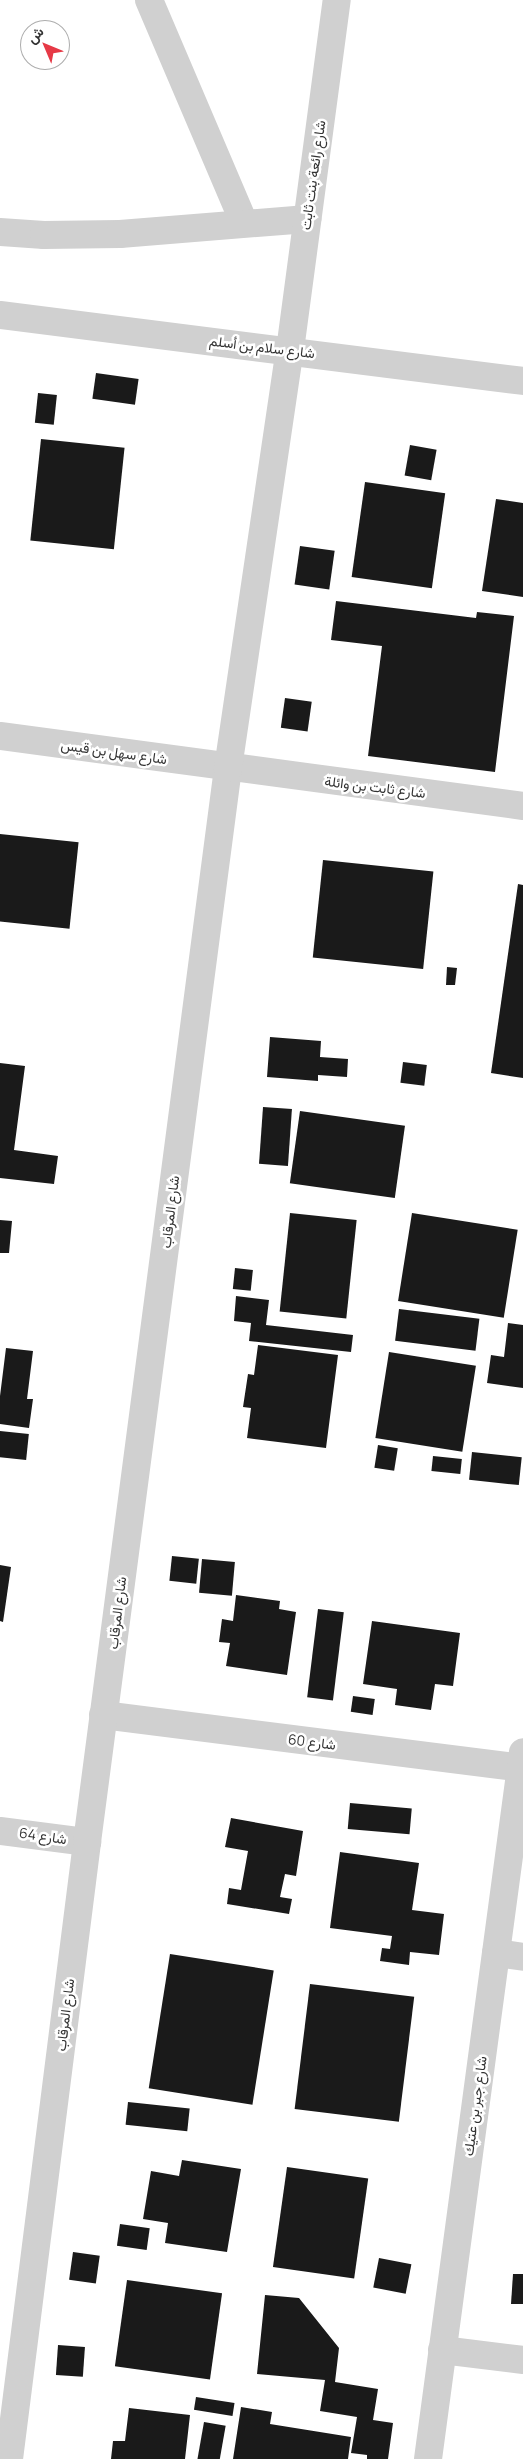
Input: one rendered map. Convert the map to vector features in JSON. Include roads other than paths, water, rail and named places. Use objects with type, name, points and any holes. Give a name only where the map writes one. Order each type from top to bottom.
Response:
[{"type":"street","points":[[149,0],[244,223]]},
{"type":"street","name":"شارع رائعة بنت ثابت","points":[[228,768],[290,350],[337,0]]},
{"type":"street","points":[[0,232],[44,235],[111,235],[307,219]]},
{"type":"street","name":"شارع سلام بن أسلم","points":[[0,315],[290,350],[523,381]]},
{"type":"street","name":"شارع سهل بن قيس","points":[[0,736],[228,768]]},
{"type":"street","name":"شارع ثابت بن وائلة","points":[[228,768],[523,806]]},
{"type":"street","name":"شارع المرقاب","points":[[8,2459],[103,1715],[228,768]]},
{"type":"street","name":"شارع 60","points":[[103,1715],[522,1760]]},
{"type":"street","name":"شارع جبر بن عتيك","points":[[428,2459],[522,1760]]},
{"type":"street","name":"شارع 64","points":[[0,1831],[87,1842]]},
{"type":"street","points":[[496,1954],[523,1957]]},
{"type":"street","points":[[442,2350],[523,2360]]}]
